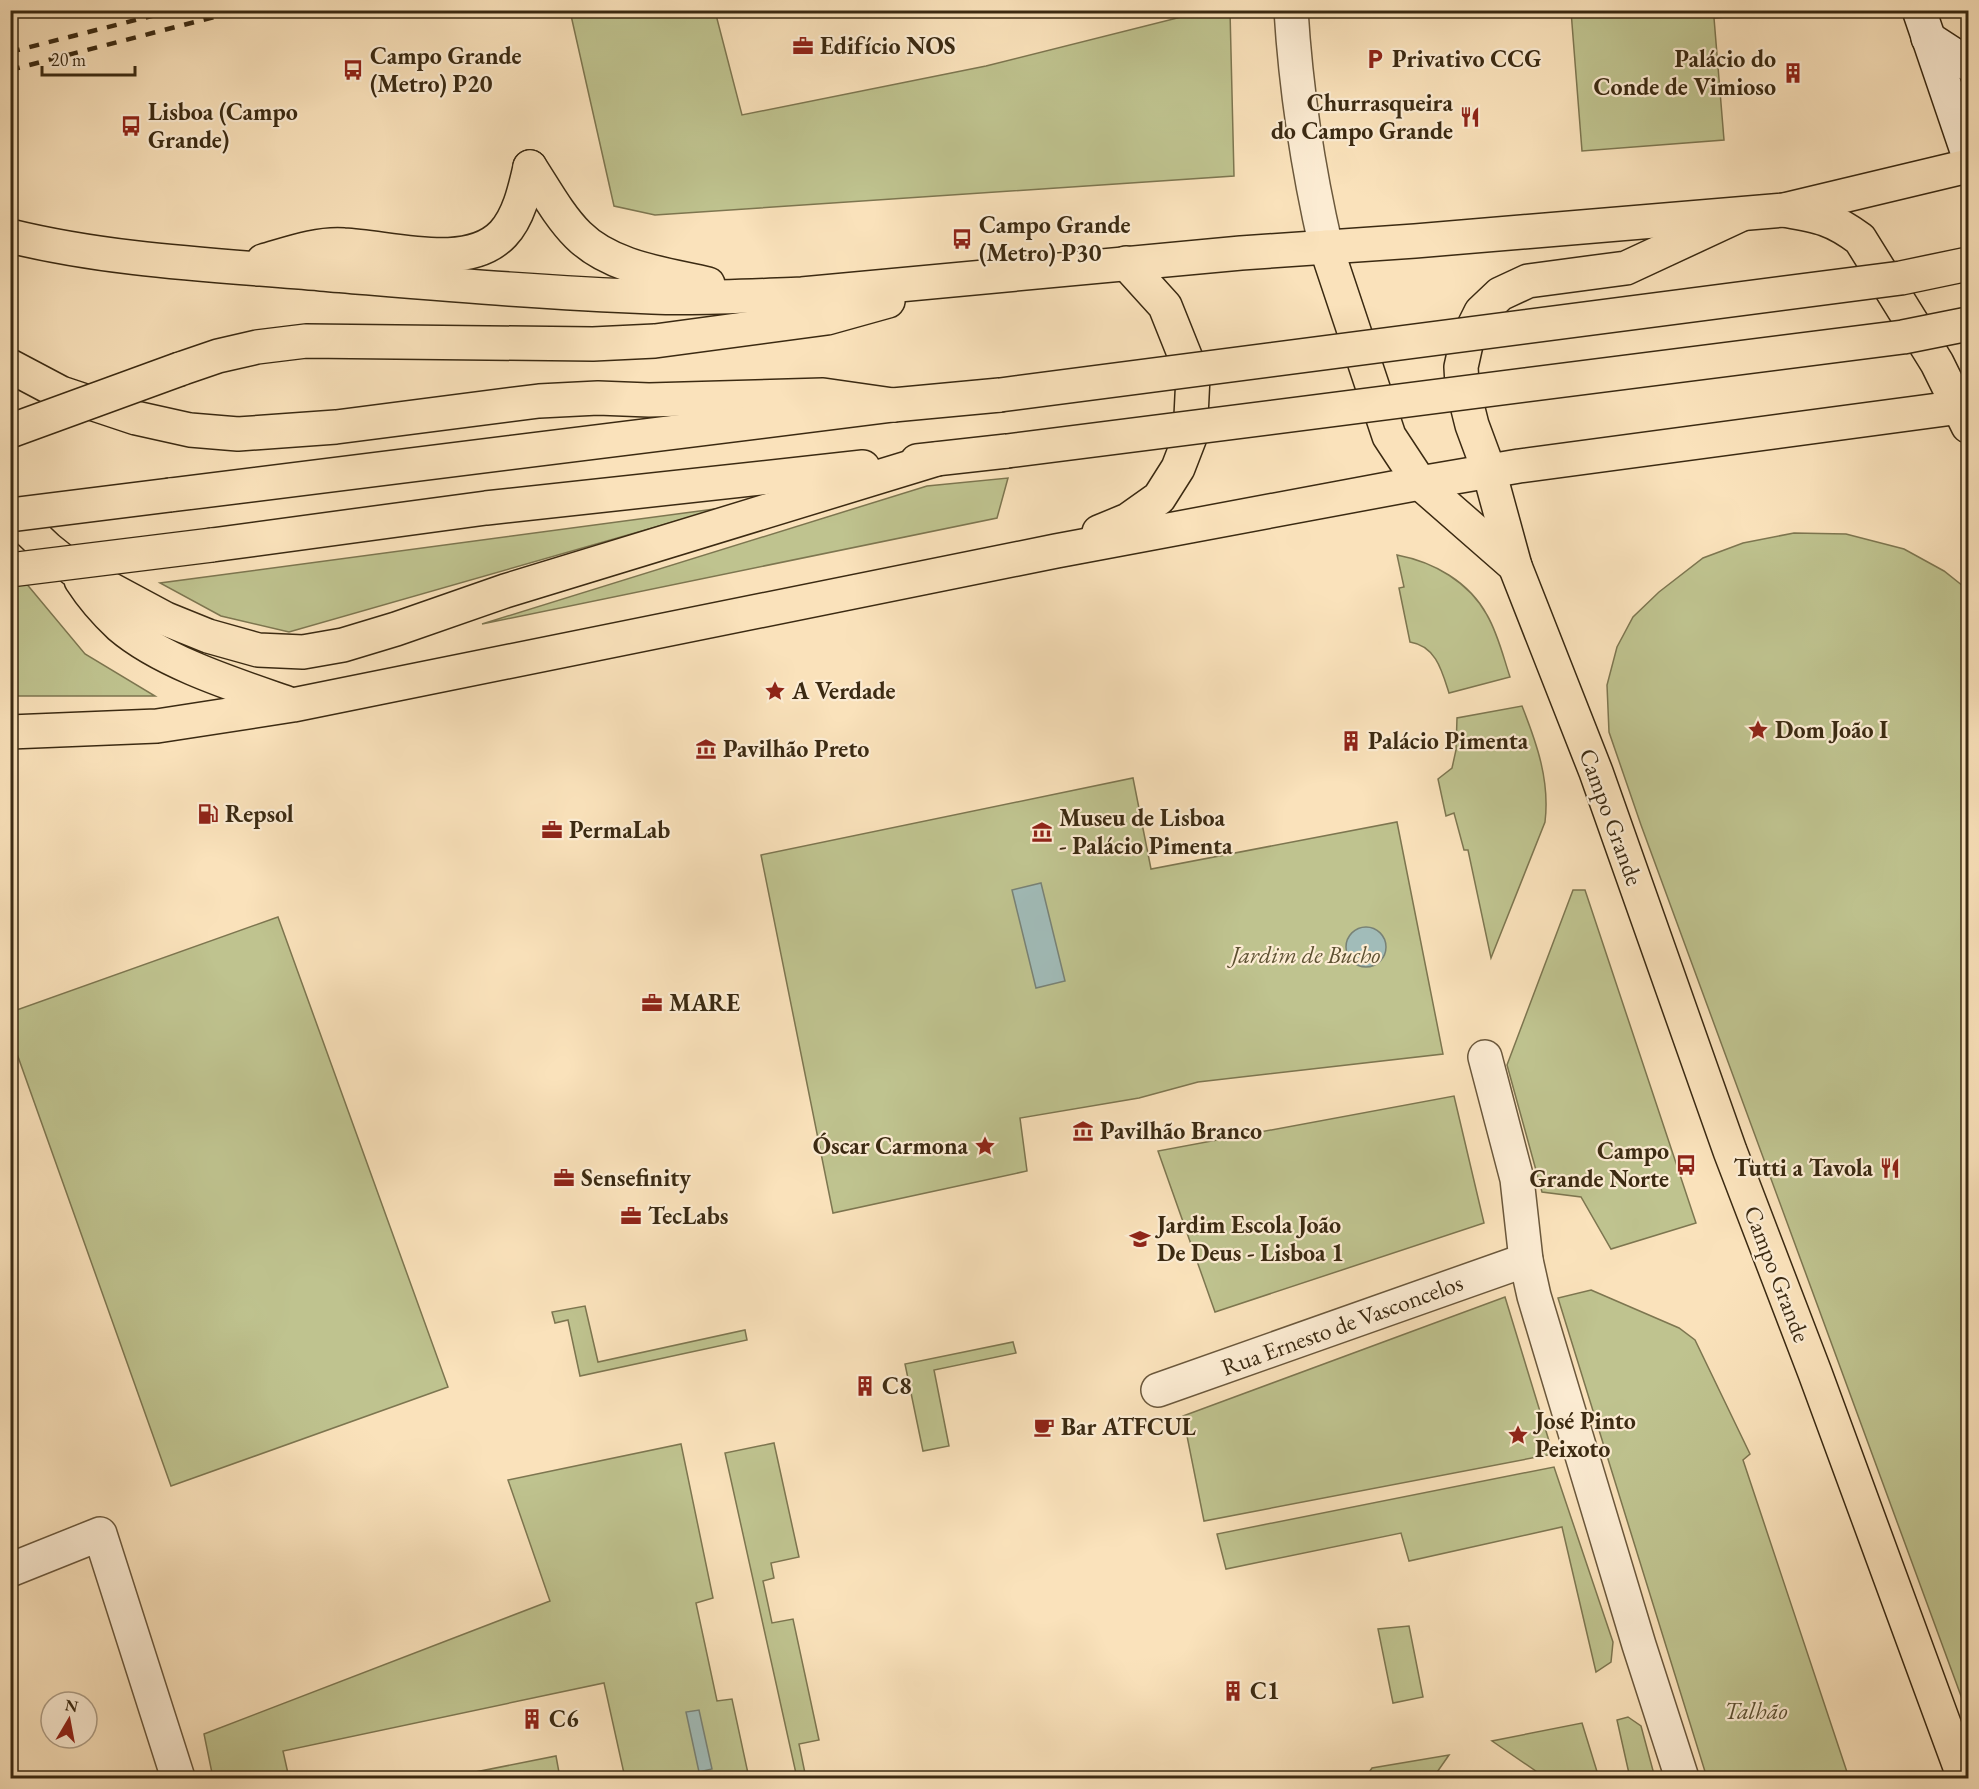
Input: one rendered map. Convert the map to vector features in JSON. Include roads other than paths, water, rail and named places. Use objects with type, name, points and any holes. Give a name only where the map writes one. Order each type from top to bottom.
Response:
[{"type":"main road","points":[[241,267],[303,250],[341,244],[443,255],[469,253],[491,244],[503,234],[513,220],[524,193],[530,166],[560,213],[579,236],[603,253],[628,264],[657,272],[762,296]]},
{"type":"main road","points":[[10,236],[51,246],[132,258],[498,289],[654,297],[762,296],[971,279],[1126,263],[1784,210],[1968,166]]},
{"type":"main road","points":[[10,732],[157,726],[293,705],[1056,551],[1489,471],[1965,413],[1937,363],[1860,239],[1842,225],[1820,217],[1784,210]]},
{"type":"main road","name":"Campo Grande","points":[[1743,214],[1626,268],[1528,281],[1500,294],[1481,312],[1467,340],[1461,367],[1462,385],[1515,566],[1596,772],[1730,1151],[1815,1373],[1964,1779]]},
{"type":"main road","points":[[1326,247],[1389,436],[1420,483],[1515,566]]},
{"type":"main road","points":[[1056,551],[1128,520],[1159,498],[1178,468],[1190,437],[1193,376],[1165,306],[1126,263]]},
{"type":"main road","points":[[10,514],[893,405],[1000,394],[1901,278],[1968,264]]},
{"type":"main road","points":[[10,430],[218,356],[257,347],[306,341],[593,344],[655,340],[827,318],[971,279]]},
{"type":"main road","points":[[10,570],[486,508],[1007,451],[1903,337],[1968,324]]},
{"type":"main road","points":[[10,366],[62,393],[136,418],[189,430],[238,434],[336,427],[517,403],[586,399],[649,400],[824,395],[893,405]]},
{"type":"main road","points":[[10,514],[73,569],[166,619],[208,636],[258,650],[303,652],[343,645],[396,629],[505,591],[937,459]]},
{"type":"main road","points":[[73,569],[94,599],[121,627],[153,648],[226,682],[293,705]]},
{"type":"street","points":[[1291,10],[1294,61],[1309,169],[1326,247]]},
{"type":"street","points":[[1923,25],[1968,64]]},
{"type":"street","points":[[1923,25],[1968,154]]},
{"type":"street","points":[[1485,1057],[1517,1179],[1526,1260],[1534,1296],[1639,1645],[1682,1779]]},
{"type":"street","name":"Rua Ernesto de Vasconcelos","points":[[1158,1390],[1526,1260]]},
{"type":"street","points":[[10,1570],[100,1534],[178,1779]]},
{"type":"water","points":[[1041,883],[1065,981],[1036,988],[1012,890]]},
{"type":"water","points":[[1366,927],[1380,933],[1386,947],[1380,961],[1366,967],[1352,961],[1346,947],[1352,933]]},
{"type":"water","points":[[699,1710],[712,1769],[699,1772],[686,1712]]},
{"type":"railway","points":[[10,52],[175,10]]},
{"type":"railway","points":[[10,70],[241,10]]},
{"type":"place","name":"Edifício NOS","points":[[803,46]]},
{"type":"place","name":"Privativo CCG","points":[[1375,59]]},
{"type":"place","name":"Campo Grande (Metro) P20","points":[[353,70]]},
{"type":"place","name":"Palácio do Conde de Vimioso","points":[[1793,73]]},
{"type":"place","name":"Churrasqueira do Campo Grande","points":[[1470,117]]},
{"type":"place","name":"Lisboa (Campo Grande)","points":[[131,126]]},
{"type":"place","name":"Campo Grande (Metro) P30","points":[[962,239]]},
{"type":"place","name":"A Verdade","points":[[775,691]]},
{"type":"place","name":"Dom João I","points":[[1758,730]]},
{"type":"place","name":"Palácio Pimenta","points":[[1351,741]]},
{"type":"place","name":"Pavilhão Preto","points":[[706,749]]},
{"type":"place","name":"Repsol","points":[[208,814]]},
{"type":"place","name":"PermaLab","points":[[552,830]]},
{"type":"place","name":"Museu de Lisboa - Palácio Pimenta","points":[[1042,832]]},
{"type":"place","name":"MARE","points":[[652,1003]]},
{"type":"place","name":"Pavilhão Branco","points":[[1083,1131]]},
{"type":"place","name":"Óscar Carmona","points":[[985,1146]]},
{"type":"place","name":"Campo Grande Norte","points":[[1686,1165]]},
{"type":"place","name":"Tutti a Tavola","points":[[1890,1168]]},
{"type":"place","name":"Sensefinity","points":[[564,1178]]},
{"type":"place","name":"TecLabs","points":[[631,1216]]},
{"type":"place","name":"Jardim Escola João De Deus - Lisboa 1","points":[[1140,1239]]},
{"type":"place","name":"C8","points":[[865,1386]]},
{"type":"place","name":"Bar ATFCUL","points":[[1044,1427]]},
{"type":"place","name":"José Pinto Peixoto","points":[[1518,1435]]},
{"type":"place","name":"C1","points":[[1233,1691]]},
{"type":"place","name":"C6","points":[[532,1719]]},
{"type":"park label","name":"Jardim de Bucho","points":[[1306,955]]},
{"type":"park label","name":"Talhão","points":[[1756,1711]]}]
